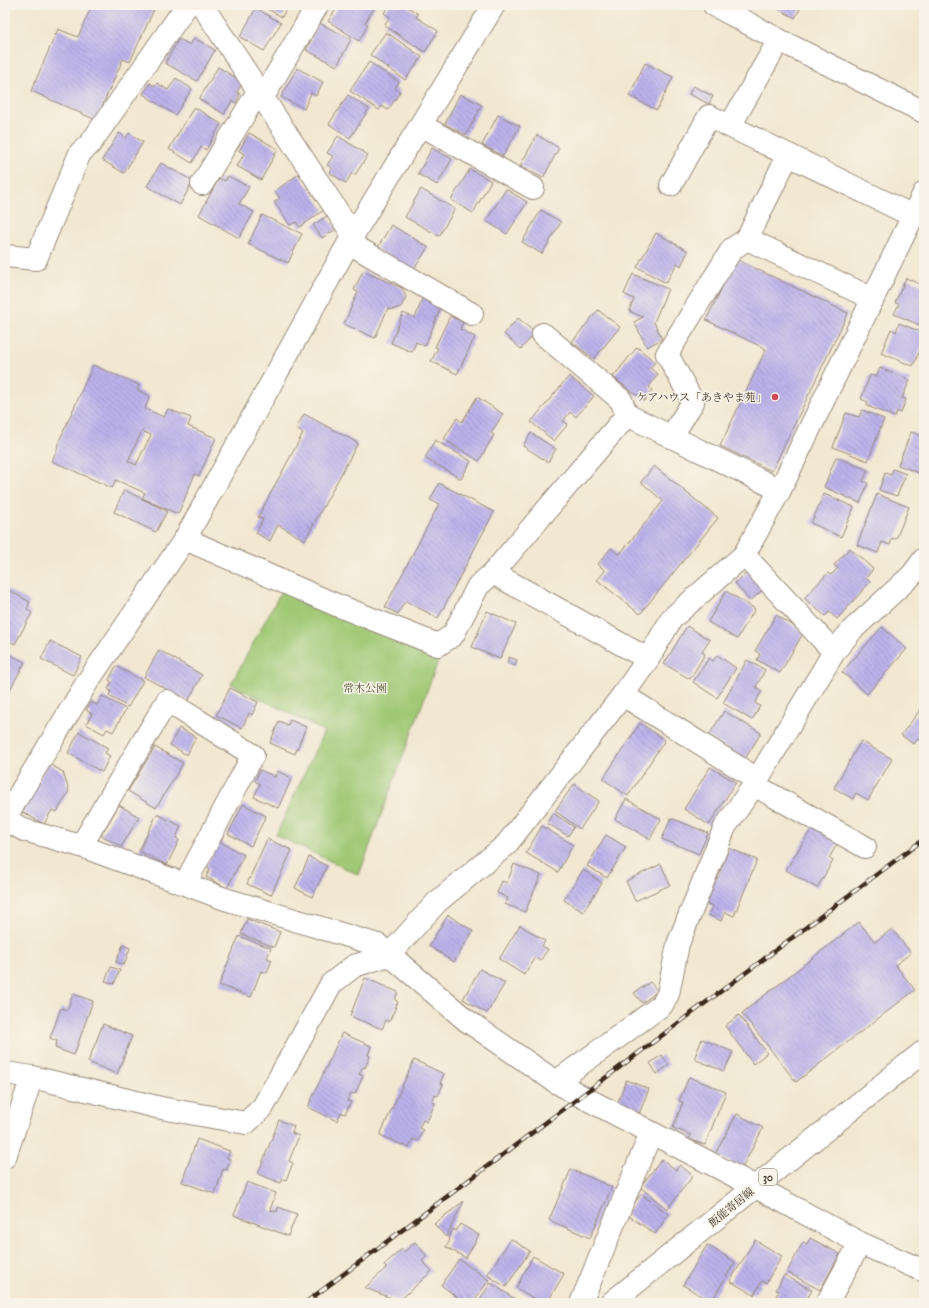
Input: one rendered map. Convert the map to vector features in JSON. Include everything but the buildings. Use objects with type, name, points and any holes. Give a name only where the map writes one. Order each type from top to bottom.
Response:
[{"type":"street","points":[[5,256],[36,259],[80,153],[90,144],[187,5]]},
{"type":"street","points":[[202,5],[261,93],[351,239],[472,314]]},
{"type":"street","points":[[494,5],[351,239],[185,539],[88,681],[5,818],[24,830],[81,846],[225,899],[378,946],[466,1020],[556,1082],[860,1243],[924,1271]]},
{"type":"street","points":[[714,5],[779,40],[924,112]]},
{"type":"street","points":[[202,184],[317,6]]},
{"type":"street","points":[[730,126],[779,40]]},
{"type":"street","points":[[671,185],[709,116],[913,216]]},
{"type":"street","points":[[421,125],[533,188]]},
{"type":"street","points":[[671,437],[693,402],[666,354],[732,249],[747,239],[788,155]]},
{"type":"street","points":[[5,1073],[32,1077],[161,1108],[246,1123],[263,1107],[331,984],[354,966],[389,955],[436,902],[506,845],[623,695],[648,659],[672,618],[744,555],[780,490],[924,192]]},
{"type":"street","points":[[747,239],[873,299]]},
{"type":"street","points":[[544,334],[621,400],[627,415],[780,490]]},
{"type":"street","points":[[185,539],[334,604],[438,645],[454,635],[478,586],[493,573],[627,415]]},
{"type":"street","points":[[744,555],[834,652]]},
{"type":"street","points":[[556,1082],[662,1005],[668,994],[678,944],[725,827],[755,782],[834,652],[852,630],[920,572]]},
{"type":"street","points":[[493,573],[648,659]]},
{"type":"street","points":[[623,695],[755,782],[865,847]]},
{"type":"street","points":[[81,846],[167,701],[253,755],[185,884]]},
{"type":"street","name":"飯能寄居線","points":[[611,1303],[924,1051]]},
{"type":"street","points":[[5,1157],[32,1077]]},
{"type":"street","points":[[581,1303],[650,1133]]},
{"type":"street","points":[[827,1303],[860,1243]]},
{"type":"green space","name":"常木公園","points":[[282,590],[440,656],[359,875],[276,835],[324,731],[231,684]]},
{"type":"railway","points":[[305,1303],[924,839]]},
{"type":"place","name":"ケアハウス「あきやま苑」","points":[[775,397]]}]
